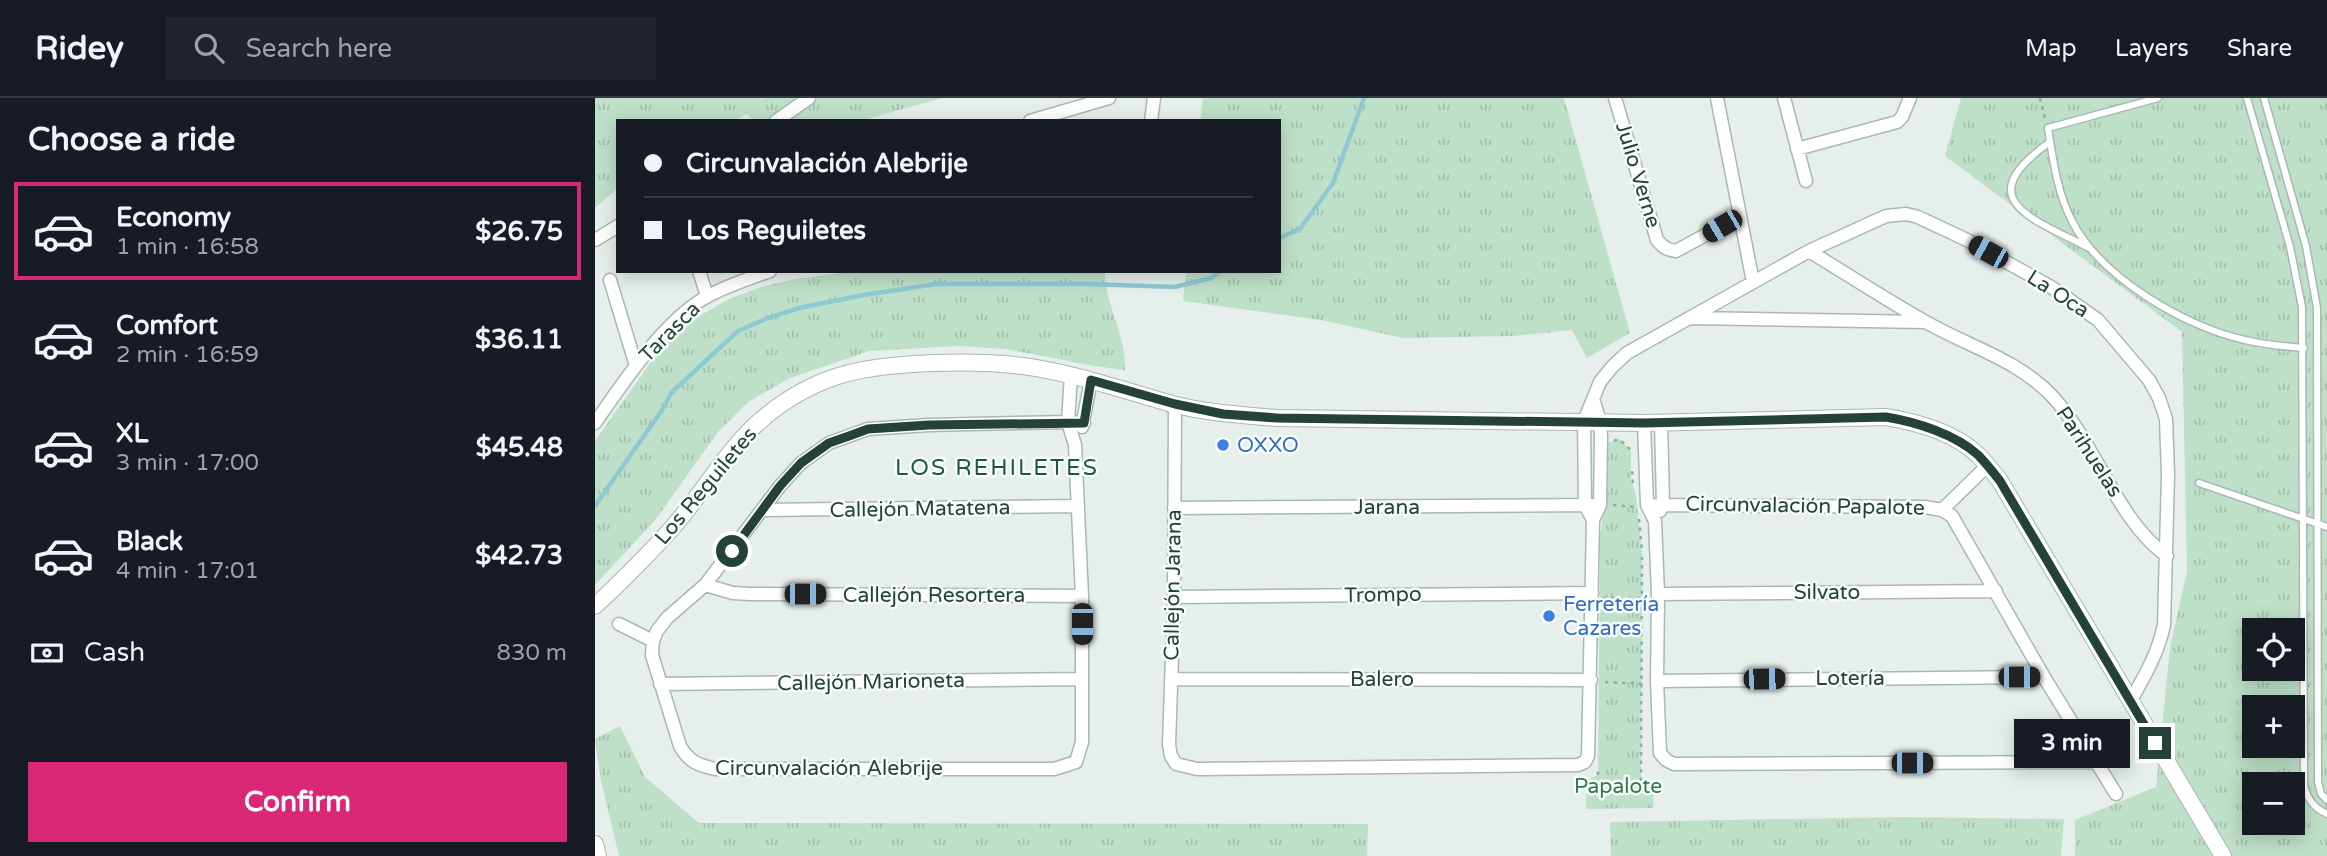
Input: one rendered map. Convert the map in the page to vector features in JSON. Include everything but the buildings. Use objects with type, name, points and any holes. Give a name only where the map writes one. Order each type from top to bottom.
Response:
[{"type":"street","points":[[779,119],[809,98]]},
{"type":"street","points":[[1037,119],[1109,98]]},
{"type":"street","points":[[1151,119],[1154,98]]},
{"type":"street","name":"Julio Verne","points":[[1615,98],[1657,240],[1662,247],[1668,251],[1676,251],[1740,216]]},
{"type":"street","points":[[1717,98],[1753,282]]},
{"type":"street","points":[[1784,98],[1806,181]]},
{"type":"street","points":[[1797,149],[1897,122],[1910,98]]},
{"type":"street","name":"La Oca","points":[[1592,421],[1593,398],[1600,382],[1627,354],[1809,251],[1886,216],[1906,214],[1933,223],[1967,240],[2050,287],[2098,320],[2149,380],[2159,398],[2166,419],[2168,475],[2165,613],[2159,645],[2130,702]]},
{"type":"street","points":[[595,240],[616,227]]},
{"type":"street","name":"Parihuelas","points":[[1809,251],[1926,322],[2003,359],[2033,378],[2053,397],[2084,439],[2144,537],[2167,556]]},
{"type":"street","points":[[700,273],[707,296]]},
{"type":"street","name":"Tarasca","points":[[595,423],[636,366],[664,333],[707,296],[765,273]]},
{"type":"street","points":[[610,280],[636,366]]},
{"type":"street","name":"Parihuelas","points":[[1691,318],[1926,322]]},
{"type":"street","name":"Los Reguiletes","points":[[595,606],[655,548],[760,421],[796,394],[839,376],[896,366],[955,363],[1022,366],[1071,375],[1175,404],[1223,414],[1277,418],[1644,423],[1886,417],[1917,422],[1943,434],[1976,453],[2000,481],[2223,856]]},
{"type":"street","points":[[1068,422],[1071,375]]},
{"type":"street","name":"Circunvalación Alebrije","points":[[1075,445],[1084,423],[1091,380]]},
{"type":"street","name":"Callejón Jarana","points":[[1175,404],[1174,597],[1169,745],[1176,764],[1186,768],[1211,768],[1578,765],[1592,762]]},
{"type":"street","points":[[1592,421],[1600,505],[1593,520],[1588,756],[1592,762]]},
{"type":"street","points":[[1592,421],[1585,505],[1593,520]]},
{"type":"street","points":[[1661,421],[1663,504]]},
{"type":"street","name":"Circunvalación Alebrije","points":[[653,641],[652,656],[680,746],[686,757],[697,765],[715,769],[1054,769],[1076,762],[1080,753],[1081,596],[1075,445],[1068,422]]},
{"type":"street","points":[[619,624],[653,641],[667,618],[705,585],[780,486],[801,463],[829,443],[868,429],[929,425],[1084,423]]},
{"type":"street","points":[[1643,506],[1644,423]]},
{"type":"street","points":[[1942,510],[1987,466]]},
{"type":"street","name":"Circunvalación Papalote","points":[[1663,504],[1655,521],[1660,753],[1666,761],[1674,764],[2096,762]]},
{"type":"street","name":"Jarana","points":[[1174,508],[1600,505]]},
{"type":"street","name":"Callejón Matatena","points":[[762,510],[1078,506]]},
{"type":"street","name":"Circunvalación Papalote","points":[[1643,506],[1925,507],[1942,510],[1952,516],[2096,762]]},
{"type":"street","name":"Circunvalación Papalote","points":[[1643,506],[1655,521]]},
{"type":"street","name":"Callejón Resortera","points":[[705,585],[733,593],[750,594],[1081,596]]},
{"type":"street","name":"Silvato","points":[[1658,594],[1996,591]]},
{"type":"street","name":"Trompo","points":[[1174,597],[1592,593]]},
{"type":"street","name":"Lotería","points":[[1657,681],[2044,677]]},
{"type":"street","name":"Balero","points":[[1172,678],[1591,680]]},
{"type":"street","name":"Callejón Marioneta","points":[[660,684],[1082,679]]},
{"type":"street","points":[[2096,762],[2116,794]]},
{"type":"street","points":[[595,844],[598,856]]},
{"type":"lane","points":[[2158,98],[2048,128],[2062,198],[2073,223],[2090,248],[2118,276],[2189,320],[2246,341],[2304,348]]},
{"type":"lane","points":[[2247,98],[2298,279],[2302,307],[2304,786],[2316,809],[2327,814]]},
{"type":"lane","points":[[2264,98],[2306,246],[2317,308],[2318,782],[2321,794],[2327,800]]},
{"type":"lane","points":[[2050,142],[2025,160],[2015,174],[2011,189],[2012,201],[2025,214],[2090,248]]},
{"type":"lane","points":[[2199,483],[2327,527]]},
{"type":"path","points":[[2040,98],[2048,128]]},
{"type":"path","points":[[1607,443],[1619,439],[1631,450]]},
{"type":"path","points":[[1632,462],[1633,487]]},
{"type":"path","points":[[1600,505],[1643,506],[1641,781]]},
{"type":"path","points":[[1592,593],[1600,598],[1642,598],[1658,594]]},
{"type":"path","points":[[1591,680],[1642,685],[1657,681]]},
{"type":"path","points":[[1592,762],[1598,775]]},
{"type":"green space","points":[[595,98],[762,98],[760,101],[764,98],[942,98],[867,119],[751,119],[747,114],[738,119],[616,119],[616,190],[595,208]]},
{"type":"green space","points":[[1203,98],[1564,98],[1630,333],[1587,358],[1572,330],[1514,336],[1403,338],[1321,320],[1183,301],[1186,273],[1281,273],[1281,119],[1200,119]]},
{"type":"green space","points":[[1961,98],[2327,98],[2327,856],[2075,856],[2075,820],[2156,787],[2170,648],[2187,571],[2182,332],[1945,156]]},
{"type":"green space","points":[[841,273],[1105,273],[1108,296],[1123,345],[1125,370],[1006,349],[958,346],[869,351],[790,378],[748,402],[718,432],[656,519],[595,585],[595,441],[669,341],[701,315],[729,299],[761,287]]},
{"type":"green space","name":"Papalote","points":[[1619,439],[1631,450],[1631,479],[1636,495],[1642,554],[1641,781],[1654,784],[1653,808],[1586,809],[1587,780],[1598,775],[1600,535],[1608,483],[1607,443]]},
{"type":"green space","points":[[620,726],[645,777],[699,823],[1368,824],[1367,856],[619,856],[601,781],[595,739]]},
{"type":"green space","points":[[1904,817],[2064,819],[2061,856],[1611,856],[1610,822]]},
{"type":"waterway","points":[[1281,237],[1300,229],[1333,183],[1364,98]]},
{"type":"waterway","points":[[595,506],[672,392],[738,331],[768,318],[799,308],[936,284],[1175,287],[1211,278],[1218,273]]},
{"type":"place","name":"OXXO","points":[[1223,445]]},
{"type":"place","name":"Ferretería Cazares","points":[[1549,616]]},
{"type":"district","name":"LOS REHILETES","points":[[997,468]]},
{"type":"route","points":[[732,551],[780,486],[801,463],[829,443],[868,429],[929,425],[1084,423],[1091,380],[1175,404],[1223,414],[1277,418],[1644,423],[1886,417],[1917,422],[1943,434],[1976,453],[2000,481],[2155,743]]}]
